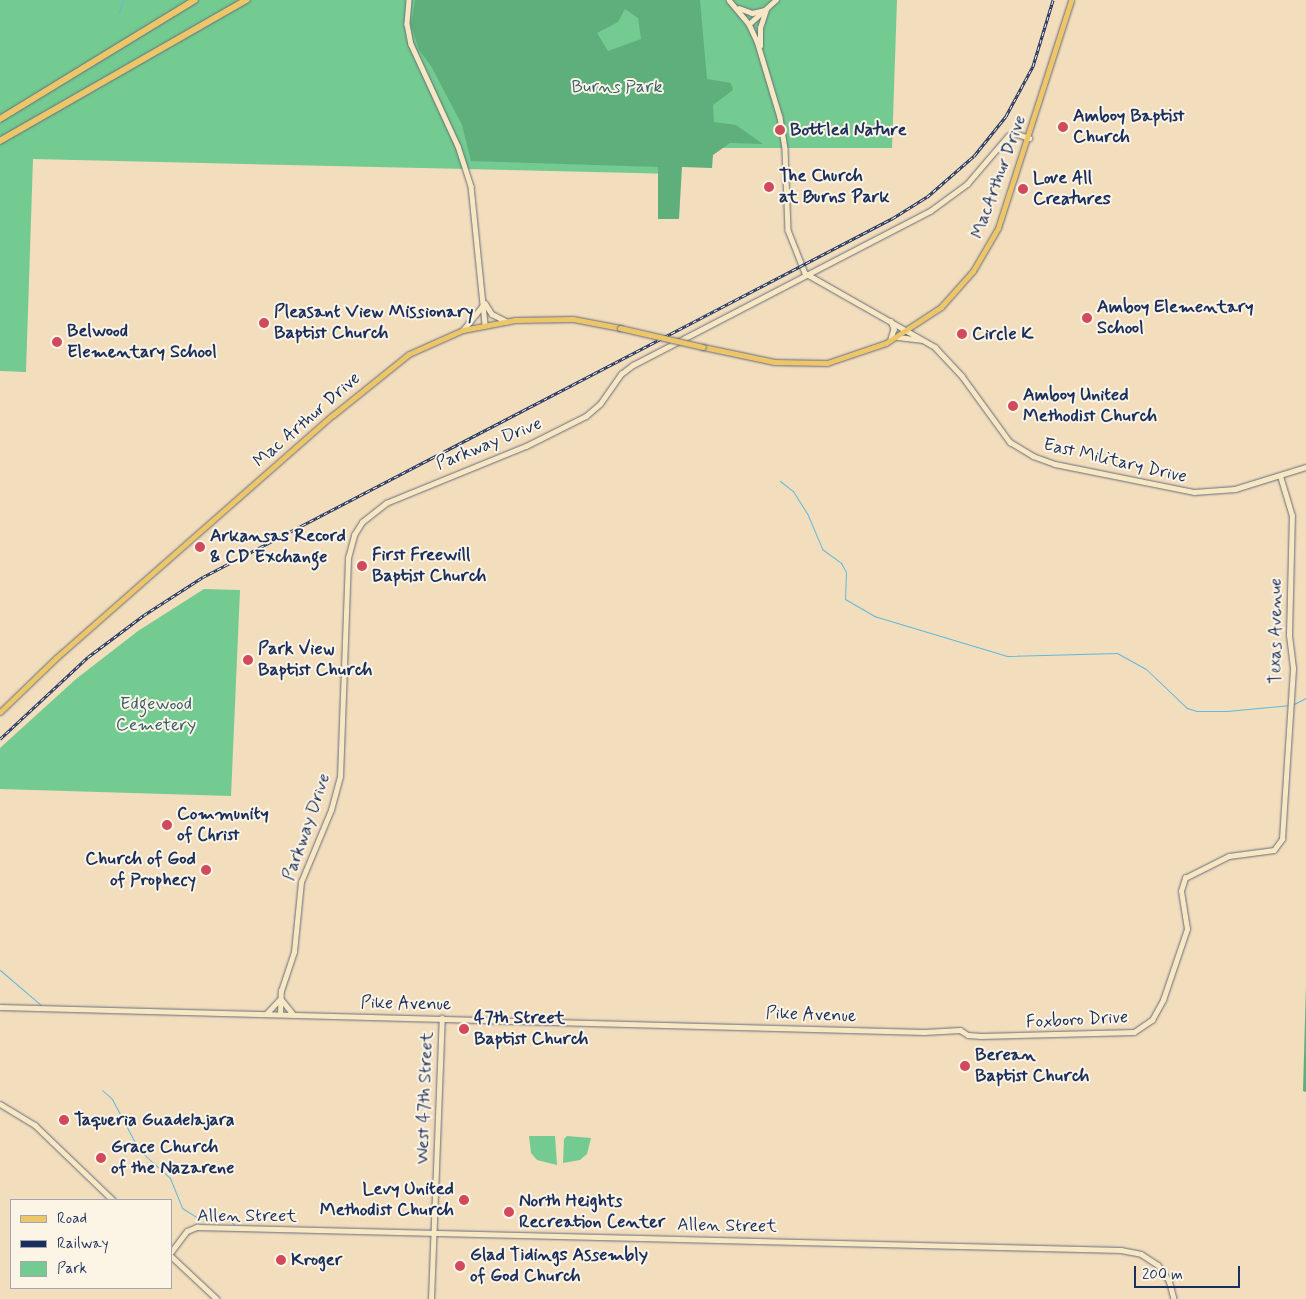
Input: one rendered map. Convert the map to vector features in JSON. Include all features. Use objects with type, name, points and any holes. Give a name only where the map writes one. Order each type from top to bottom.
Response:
[{"type":"highway","points":[[0,119],[195,0]]},
{"type":"highway","points":[[0,141],[246,0]]},
{"type":"highway","points":[[237,6],[250,0]]},
{"type":"main road","name":"MacArthur Drive","points":[[702,347],[774,362],[827,363],[890,341],[910,331],[949,299],[986,252],[1008,203],[1072,0]]},
{"type":"main road","name":"Mac Arthur Drive","points":[[0,712],[58,657],[375,379],[419,348],[463,330],[485,325],[506,321],[557,318],[620,328],[702,347]]},
{"type":"street","points":[[409,0],[407,24],[413,49],[458,146],[471,186],[485,325]]},
{"type":"street","points":[[729,0],[736,6],[749,24],[761,52],[784,142],[788,230],[807,275]]},
{"type":"street","points":[[749,24],[776,0]]},
{"type":"street","points":[[736,6],[752,13],[766,10]]},
{"type":"street","points":[[761,52],[760,28],[766,10]]},
{"type":"street","name":"Parkway Drive","points":[[280,1014],[281,998],[293,956],[301,882],[331,810],[340,777],[348,558],[354,535],[362,522],[372,512],[393,500],[526,446],[586,416],[600,404],[627,369],[952,197],[976,176],[1008,136],[1017,134],[1029,138]]},
{"type":"street","points":[[817,270],[818,282]]},
{"type":"street","name":"East Military Drive","points":[[807,275],[923,340],[956,368],[1006,438],[1032,456],[1194,492],[1225,491],[1306,467]]},
{"type":"street","points":[[484,302],[492,314],[506,321]]},
{"type":"street","points":[[463,330],[484,302]]},
{"type":"street","points":[[890,320],[894,329],[890,341]]},
{"type":"street","points":[[898,337],[923,340]]},
{"type":"street","name":"Texas Avenue","points":[[1279,847],[1285,813],[1289,704],[1293,668],[1289,635],[1292,516],[1280,476]]},
{"type":"street","name":"Foxboro Drive","points":[[960,1030],[971,1036],[1023,1037],[1123,1034],[1142,1028],[1159,1010],[1186,932],[1181,892],[1185,878],[1229,856],[1279,847]]},
{"type":"street","points":[[281,998],[287,1010],[298,1015]]},
{"type":"street","name":"Parkway Drive","points":[[266,1014],[281,998]]},
{"type":"street","name":"Pike Avenue","points":[[0,1007],[940,1032],[960,1030]]},
{"type":"street","name":"West 47th Street","points":[[431,1299],[442,1018]]},
{"type":"street","points":[[0,1104],[35,1125],[112,1199]]},
{"type":"street","name":"Allen Street","points":[[172,1251],[187,1231],[197,1227],[1121,1250],[1145,1256],[1166,1275],[1174,1299]]},
{"type":"street","points":[[172,1257],[218,1299]]},
{"type":"green space","name":"Burns Park","points":[[0,0],[897,0],[892,148],[679,148],[678,174],[33,159],[26,372],[0,371]]},
{"type":"green space","points":[[415,0],[700,0],[707,79],[731,83],[733,90],[713,105],[714,122],[736,125],[763,144],[730,143],[713,155],[712,168],[682,167],[679,219],[658,219],[658,167],[471,161],[462,125],[431,66],[419,50],[411,25]],"holes":[[[625,9],[638,18],[641,39],[608,51],[597,33],[618,22]]]},
{"type":"green space","name":"Edgewood Cemetery","points":[[204,589],[240,590],[231,796],[0,789],[0,748],[76,679],[138,631]]},
{"type":"green space","points":[[1306,985],[1306,1092],[1303,1091]]},
{"type":"green space","points":[[529,1136],[555,1136],[557,1165],[537,1160],[531,1153]]},
{"type":"green space","points":[[567,1136],[591,1138],[587,1154],[580,1160],[563,1163],[564,1139]]},
{"type":"waterway","points":[[119,12],[123,0]]},
{"type":"waterway","points":[[780,481],[793,491],[807,513],[822,549],[841,563],[846,572],[845,599],[874,616],[1007,656],[1117,653],[1146,669],[1187,708],[1197,711],[1227,711],[1292,705],[1306,698]]},
{"type":"waterway","points":[[0,970],[41,1005]]},
{"type":"waterway","points":[[102,1090],[112,1099],[139,1150],[170,1178],[182,1208],[198,1218],[231,1221],[234,1225]]},
{"type":"railway","points":[[0,739],[88,657],[144,615],[203,577],[893,218],[927,197],[974,156],[1006,116],[1033,66],[1053,0]]},
{"type":"place","name":"Amboy Baptist Church","points":[[1063,127]]},
{"type":"place","name":"Bottled Nature","points":[[780,130]]},
{"type":"place","name":"The Church at Burns Park","points":[[769,187]]},
{"type":"place","name":"Love All Creatures","points":[[1023,189]]},
{"type":"place","name":"Amboy Elementary School","points":[[1087,318]]},
{"type":"place","name":"Pleasant View Missionary Baptist Church","points":[[264,323]]},
{"type":"place","name":"Circle K","points":[[962,334]]},
{"type":"place","name":"Belwood Elementary School","points":[[57,342]]},
{"type":"place","name":"Amboy United Methodist Church","points":[[1013,406]]},
{"type":"place","name":"Arkansas Record & CD Exchange","points":[[200,547]]},
{"type":"place","name":"First Freewill Baptist Church","points":[[362,566]]},
{"type":"place","name":"Park View Baptist Church","points":[[248,660]]},
{"type":"place","name":"Community of Christ","points":[[167,825]]},
{"type":"place","name":"Church of God of Prophecy","points":[[206,870]]},
{"type":"place","name":"47th Street Baptist Church","points":[[464,1029]]},
{"type":"place","name":"Berean Baptist Church","points":[[965,1066]]},
{"type":"place","name":"Taqueria Guadelajara","points":[[64,1120]]},
{"type":"place","name":"Grace Church of the Nazarene","points":[[101,1158]]},
{"type":"place","name":"Levy United Methodist Church","points":[[464,1200]]},
{"type":"place","name":"North Heights Recreation Center","points":[[509,1212]]},
{"type":"place","name":"Kroger","points":[[281,1260]]},
{"type":"place","name":"Glad Tidings Assembly of God Church","points":[[460,1266]]}]
